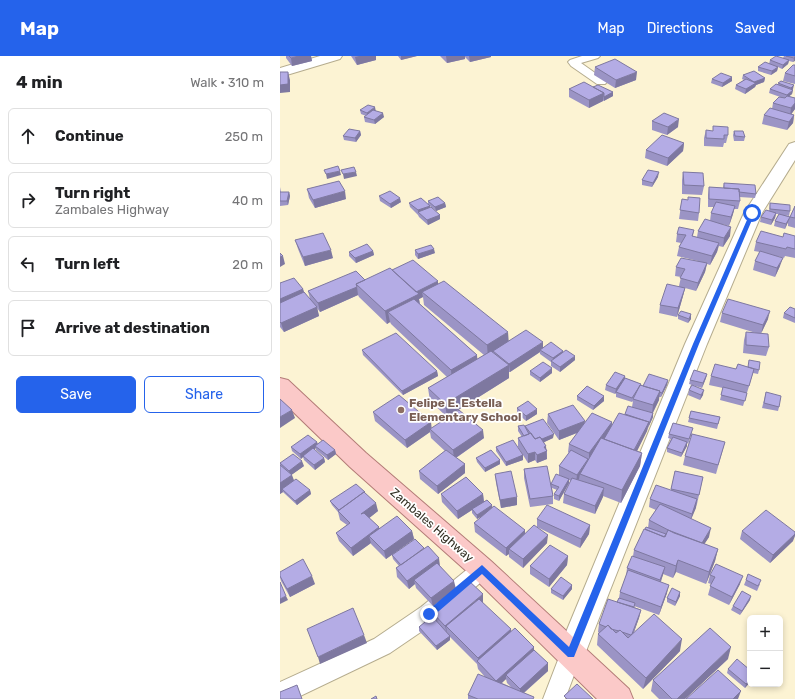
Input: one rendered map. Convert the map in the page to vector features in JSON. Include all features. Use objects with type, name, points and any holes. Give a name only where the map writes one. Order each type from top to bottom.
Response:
[{"type":"main road","name":"Zambales Highway","points":[[280,386],[358,460],[482,569],[618,699]]},
{"type":"street","points":[[280,73],[335,56]]},
{"type":"street","points":[[594,56],[574,62],[601,82]]},
{"type":"street","points":[[554,699],[696,344],[752,213],[795,147]]},
{"type":"street","points":[[280,694],[382,646],[429,614],[482,569]]},
{"type":"building","points":[[776,56],[789,60],[783,65],[770,60]]},
{"type":"building","points":[[615,59],[637,72],[616,80],[595,67]]},
{"type":"building","points":[[765,62],[778,67],[772,71],[758,67]]},
{"type":"building","points":[[793,65],[795,65],[795,76],[785,73]]},
{"type":"building","points":[[754,71],[765,78],[754,82],[743,75]]},
{"type":"building","points":[[280,72],[288,72],[288,84],[280,85]]},
{"type":"building","points":[[721,73],[732,77],[723,83],[712,79]]},
{"type":"building","points":[[746,79],[756,83],[746,89],[736,85]]},
{"type":"building","points":[[781,81],[794,85],[791,88],[778,83]]},
{"type":"building","points":[[584,82],[604,93],[589,100],[569,89]]},
{"type":"building","points":[[776,84],[793,90],[787,95],[770,89]]},
{"type":"building","points":[[598,85],[613,92],[604,97],[604,93],[593,87]]},
{"type":"building","points":[[787,96],[795,98],[795,103],[791,108],[773,103],[779,97],[785,98]]},
{"type":"building","points":[[368,105],[375,107],[367,113],[360,110]]},
{"type":"building","points":[[770,108],[794,115],[789,122],[764,115]]},
{"type":"building","points":[[373,110],[383,113],[374,120],[364,117]]},
{"type":"building","points":[[664,113],[679,119],[668,127],[652,121]]},
{"type":"building","points":[[713,126],[728,127],[728,135],[724,135],[724,139],[706,138],[706,130],[713,131]]},
{"type":"building","points":[[349,129],[360,131],[355,138],[343,136]]},
{"type":"building","points":[[734,131],[743,131],[745,137],[735,136]]},
{"type":"building","points":[[662,135],[684,143],[668,158],[646,150]]},
{"type":"building","points":[[338,166],[340,171],[326,174],[324,170]]},
{"type":"building","points":[[354,167],[356,172],[343,174],[341,170]]},
{"type":"building","points":[[648,170],[659,172],[653,183],[642,180]]},
{"type":"building","points":[[683,172],[703,173],[704,186],[684,185]]},
{"type":"building","points":[[339,181],[345,191],[313,200],[307,189]]},
{"type":"building","points":[[724,183],[755,185],[756,194],[739,192],[739,189],[724,188]]},
{"type":"building","points":[[709,187],[739,189],[740,201],[709,199]]},
{"type":"building","points":[[390,191],[400,198],[390,204],[379,196]]},
{"type":"building","points":[[280,192],[289,192],[287,201],[280,201]]},
{"type":"building","points":[[438,197],[445,203],[435,207],[428,201]]},
{"type":"building","points":[[688,197],[700,198],[699,213],[680,210],[682,199],[688,200]]},
{"type":"building","points":[[421,198],[430,206],[418,210],[409,203]]},
{"type":"building","points":[[716,202],[735,206],[731,217],[711,213]]},
{"type":"building","points":[[770,203],[790,205],[790,211],[770,209]]},
{"type":"building","points":[[795,206],[795,218],[790,217]]},
{"type":"building","points":[[431,207],[440,215],[427,220],[418,212]]},
{"type":"building","points":[[766,210],[776,213],[772,220],[761,217]]},
{"type":"building","points":[[779,214],[790,217],[786,224],[775,221]]},
{"type":"building","points":[[705,219],[731,227],[724,238],[698,231]]},
{"type":"building","points":[[679,227],[694,230],[692,236],[719,243],[712,256],[679,247],[686,235],[677,234]]},
{"type":"building","points":[[761,231],[783,237],[784,233],[795,236],[795,249],[787,247],[786,249],[756,242]]},
{"type":"building","points":[[323,233],[331,250],[303,257],[295,240]]},
{"type":"building","points":[[367,244],[373,251],[355,258],[349,252]]},
{"type":"building","points":[[431,245],[434,249],[418,254],[415,250]]},
{"type":"building","points":[[760,251],[783,258],[777,268],[755,261]]},
{"type":"building","points":[[681,258],[707,263],[698,283],[680,278],[685,269],[676,267]]},
{"type":"building","points":[[413,260],[438,281],[416,292],[392,270]]},
{"type":"building","points":[[390,268],[419,294],[385,311],[356,284]]},
{"type":"building","points":[[356,271],[365,280],[356,284],[357,287],[318,303],[308,291]]},
{"type":"building","points":[[294,278],[303,289],[280,299],[280,283]]},
{"type":"building","points":[[444,281],[508,332],[487,345],[422,292]]},
{"type":"building","points":[[667,284],[685,288],[678,308],[660,305]]},
{"type":"building","points":[[304,292],[317,307],[281,323],[280,303]]},
{"type":"building","points":[[414,299],[477,355],[451,370],[388,312]]},
{"type":"building","points":[[728,299],[770,311],[763,325],[722,313]]},
{"type":"building","points":[[790,307],[795,309],[795,318],[784,313]]},
{"type":"building","points":[[681,311],[691,314],[689,319],[678,315]]},
{"type":"building","points":[[526,330],[543,342],[509,364],[493,351]]},
{"type":"building","points":[[746,332],[768,334],[769,347],[746,345]]},
{"type":"building","points":[[396,333],[437,371],[402,391],[362,350]]},
{"type":"building","points":[[551,342],[563,351],[553,358],[540,350]]},
{"type":"building","points":[[566,350],[575,356],[560,367],[551,361]]},
{"type":"building","points":[[491,351],[509,365],[445,404],[428,388]]},
{"type":"building","points":[[749,360],[760,362],[759,370],[748,367]]},
{"type":"building","points":[[543,362],[552,368],[540,378],[530,371]]},
{"type":"building","points":[[715,364],[736,369],[738,364],[754,369],[749,386],[711,376]]},
{"type":"building","points":[[694,370],[707,374],[703,383],[690,380]]},
{"type":"building","points":[[615,372],[625,376],[616,389],[606,385]]},
{"type":"building","points":[[649,374],[668,380],[662,393],[643,386]]},
{"type":"building","points":[[625,378],[641,384],[632,398],[616,392]]},
{"type":"building","points":[[640,385],[660,391],[653,405],[633,399]]},
{"type":"building","points":[[692,385],[704,390],[701,395],[689,390]]},
{"type":"building","points":[[587,386],[604,396],[594,406],[577,396]]},
{"type":"building","points":[[723,387],[747,393],[745,401],[721,395]]},
{"type":"building","points":[[766,392],[781,396],[779,407],[764,403]]},
{"type":"building","points":[[399,395],[431,422],[405,440],[373,412]]},
{"type":"building","points":[[280,399],[292,410],[280,417]]},
{"type":"building","points":[[528,401],[537,409],[526,416],[517,408]]},
{"type":"building","points":[[573,405],[585,421],[559,431],[548,414]]},
{"type":"building","points":[[628,406],[653,413],[649,424],[649,422],[625,414]]},
{"type":"building","points":[[459,410],[483,430],[453,450],[430,429]]},
{"type":"building","points":[[691,411],[720,417],[718,424],[689,418]]},
{"type":"building","points":[[592,413],[612,422],[589,453],[569,444]]},
{"type":"building","points":[[619,413],[649,422],[634,450],[604,439]]},
{"type":"building","points":[[543,419],[554,434],[542,439],[540,437],[535,439],[525,426]]},
{"type":"building","points":[[673,423],[693,428],[689,439],[669,434]]},
{"type":"building","points":[[524,425],[529,434],[524,436],[518,426]]},
{"type":"building","points":[[531,433],[535,439],[540,437],[546,446],[544,447],[547,451],[537,455],[535,452],[528,454],[518,438]]},
{"type":"building","points":[[692,434],[725,442],[718,465],[685,456]]},
{"type":"building","points":[[308,435],[317,442],[300,454],[291,447]]},
{"type":"building","points":[[673,437],[687,442],[682,453],[667,448]]},
{"type":"building","points":[[601,438],[642,453],[622,490],[580,474]]},
{"type":"building","points":[[323,440],[335,450],[327,455],[315,446]]},
{"type":"building","points":[[513,440],[523,455],[506,462],[496,447]]},
{"type":"building","points":[[313,448],[324,458],[314,465],[303,456]]},
{"type":"building","points":[[446,450],[465,464],[437,486],[419,471]]},
{"type":"building","points":[[491,450],[500,460],[485,468],[476,458]]},
{"type":"building","points":[[571,450],[588,459],[577,475],[559,466]]},
{"type":"building","points":[[293,454],[302,461],[289,471],[280,463]]},
{"type":"building","points":[[280,465],[292,475],[280,483]]},
{"type":"building","points":[[547,466],[553,496],[530,499],[524,469]]},
{"type":"building","points":[[511,471],[517,497],[500,500],[495,474]]},
{"type":"building","points":[[675,471],[703,477],[699,495],[671,489]]},
{"type":"building","points":[[556,474],[569,479],[559,496],[554,494],[559,487],[551,484]]},
{"type":"building","points":[[466,477],[483,494],[457,511],[441,494]]},
{"type":"building","points":[[572,478],[604,488],[595,506],[564,494]]},
{"type":"building","points":[[296,479],[310,490],[295,501],[282,489]]},
{"type":"building","points":[[356,484],[365,492],[339,510],[330,501]]},
{"type":"building","points":[[656,485],[697,499],[692,514],[650,499]]},
{"type":"building","points":[[364,492],[376,503],[361,514],[364,513],[379,527],[351,548],[336,533],[350,523],[338,511]]},
{"type":"building","points":[[487,500],[492,505],[477,515],[472,509]]},
{"type":"building","points":[[660,504],[711,528],[702,543],[674,533],[649,520]]},
{"type":"building","points":[[547,505],[590,525],[581,539],[537,519]]},
{"type":"building","points":[[494,506],[525,530],[506,548],[474,523]]},
{"type":"building","points":[[766,510],[795,532],[795,534],[773,555],[742,531]]},
{"type":"building","points":[[397,516],[412,531],[384,551],[369,536]]},
{"type":"building","points":[[534,525],[548,535],[523,559],[509,549]]},
{"type":"building","points":[[646,527],[666,534],[664,537],[645,529]]},
{"type":"building","points":[[644,529],[665,537],[668,530],[718,549],[709,572],[678,560],[676,566],[634,550]]},
{"type":"building","points":[[415,539],[424,548],[401,565],[392,555]]},
{"type":"building","points":[[550,545],[568,556],[549,579],[530,566]]},
{"type":"building","points":[[428,546],[439,558],[407,581],[396,568]]},
{"type":"building","points":[[632,556],[665,567],[660,580],[627,568]]},
{"type":"building","points":[[303,559],[312,576],[287,589],[280,576],[280,572]]},
{"type":"building","points":[[437,563],[454,581],[431,598],[414,580]]},
{"type":"building","points":[[716,564],[743,576],[732,597],[710,586],[715,577],[710,575]]},
{"type":"building","points":[[628,570],[669,585],[661,607],[620,592]]},
{"type":"building","points":[[748,574],[761,580],[758,586],[746,580]]},
{"type":"building","points":[[561,577],[572,585],[563,596],[551,589]]},
{"type":"building","points":[[468,580],[483,594],[445,626],[431,611]]},
{"type":"building","points":[[280,582],[286,596],[280,599]]},
{"type":"building","points":[[672,588],[680,592],[676,602],[667,598]]},
{"type":"building","points":[[742,591],[751,596],[742,611],[733,606]]},
{"type":"building","points":[[619,598],[635,603],[634,607],[617,602]]},
{"type":"building","points":[[479,599],[511,629],[478,658],[446,626]]},
{"type":"building","points":[[608,599],[641,610],[631,635],[620,630],[611,629],[608,625],[606,627],[599,624]]},
{"type":"building","points":[[353,608],[364,635],[318,657],[307,629]]},
{"type":"building","points":[[654,614],[682,639],[646,678],[598,634],[608,625],[616,633],[620,630],[628,638]]},
{"type":"building","points":[[432,616],[450,636],[436,646],[419,627]]},
{"type":"building","points":[[515,628],[534,647],[496,681],[477,661]]},
{"type":"building","points":[[710,628],[731,647],[677,699],[672,699],[653,680]]},
{"type":"building","points":[[534,650],[548,663],[520,689],[506,675]]},
{"type":"building","points":[[737,659],[747,667],[747,683],[746,684],[728,669]]},
{"type":"building","points":[[718,670],[741,691],[733,699],[686,699]]},
{"type":"building","points":[[478,674],[534,697],[533,699],[478,699],[468,695]]},
{"type":"building","points":[[577,684],[593,699],[567,699],[564,696]]},
{"type":"building","points":[[297,685],[302,699],[280,699],[280,692]]},
{"type":"place","name":"Felipe E. Estella Elementary School","points":[[401,410]]},
{"type":"route","points":[[429,614],[482,569],[571,654],[696,344],[752,213]]}]
